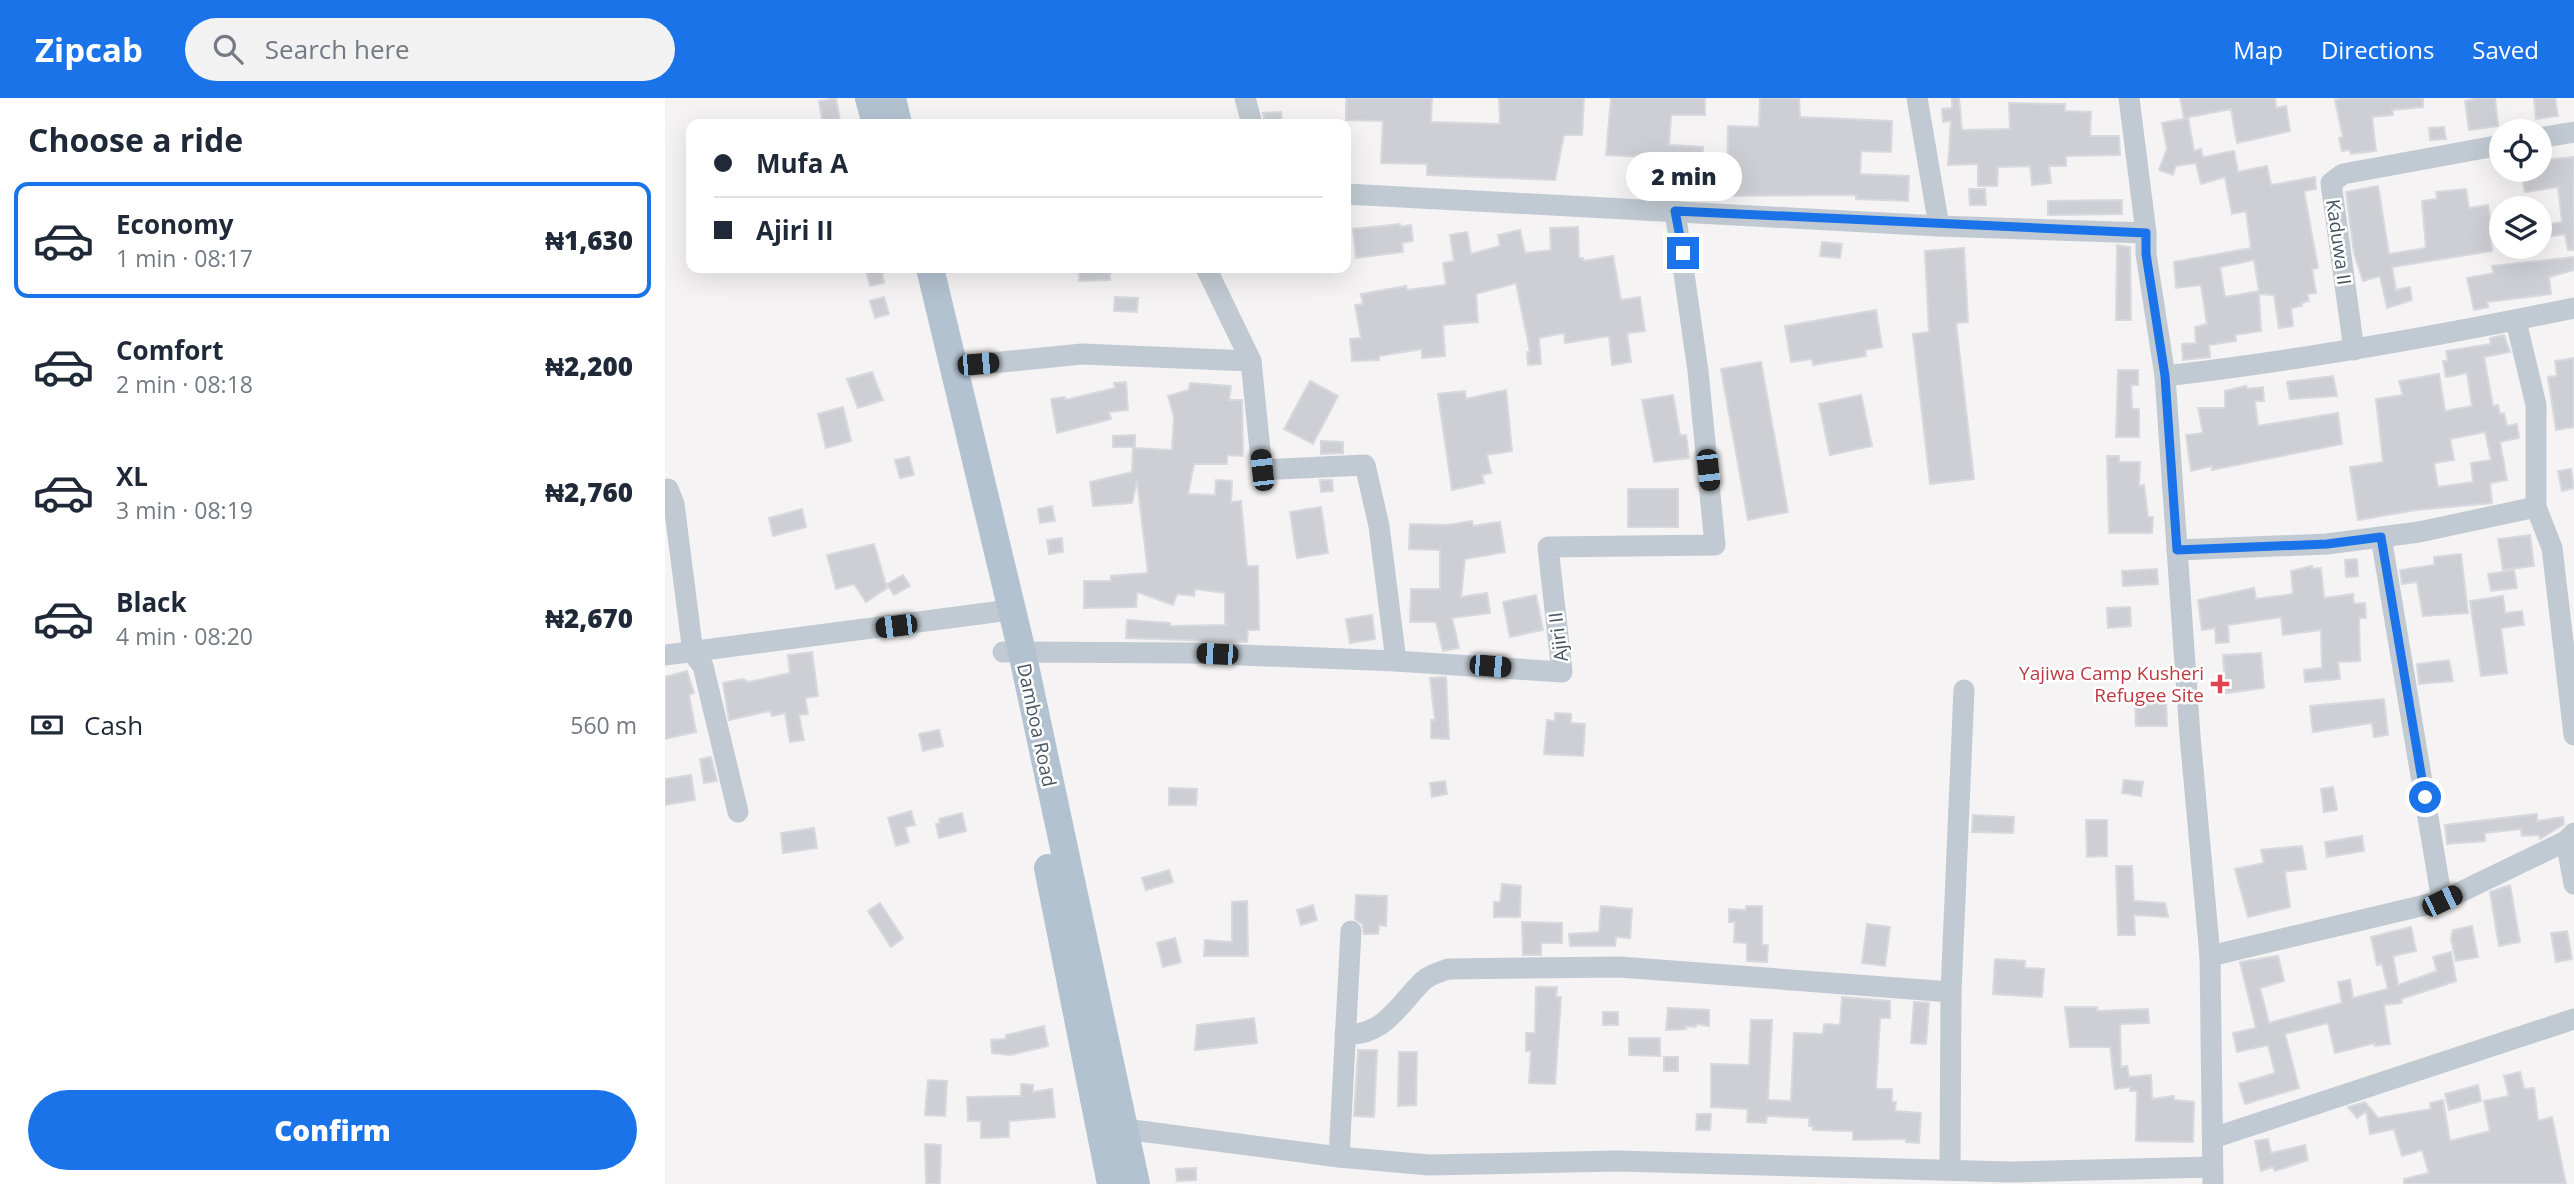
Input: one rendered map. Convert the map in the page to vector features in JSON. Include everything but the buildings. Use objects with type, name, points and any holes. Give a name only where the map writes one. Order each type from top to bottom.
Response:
[{"type":"main road","points":[[869,98],[875,119]]},
{"type":"main road","points":[[892,98],[897,119]]},
{"type":"main road","name":"Damboa Road","points":[[915,273],[1003,612]]},
{"type":"main road","name":"Damboa Road","points":[[931,273],[1114,1131],[1136,1184]]},
{"type":"main road","name":"Damboa Road","points":[[1111,1184],[1114,1131]]},
{"type":"street","points":[[1245,98],[1251,119]]},
{"type":"street","points":[[1917,98],[1938,226]]},
{"type":"street","points":[[1114,1131],[1339,1157],[1429,1174],[1617,1161],[1950,1168],[2010,1178],[2212,1175],[2210,956],[2165,376],[2146,254],[2146,233],[2129,98]]},
{"type":"street","points":[[2552,136],[2574,132]]},
{"type":"street","name":"Kaduwa II","points":[[2354,350],[2331,183],[2343,174],[2489,147]]},
{"type":"street","points":[[1351,194],[1938,226],[2146,233]]},
{"type":"street","name":"Ajiri II","points":[[1012,652],[1192,653],[1396,661],[1562,672],[1548,547],[1715,545],[1698,371],[1675,211]]},
{"type":"street","points":[[1208,273],[1251,361],[1262,470],[1366,465],[1379,526],[1396,661]]},
{"type":"street","points":[[2165,376],[2354,350],[2574,308]]},
{"type":"street","points":[[2516,321],[2536,405],[2536,507],[2551,548],[2574,735]]},
{"type":"street","points":[[951,367],[1082,354],[1251,361]]},
{"type":"street","points":[[665,489],[669,489],[674,504],[693,653],[703,666],[738,812]]},
{"type":"street","points":[[2177,550],[2327,544],[2419,533],[2536,507]]},
{"type":"street","points":[[2381,537],[2442,901]]},
{"type":"street","points":[[665,655],[1003,612]]},
{"type":"street","points":[[1950,1168],[1951,992],[1964,690]]},
{"type":"street","points":[[2210,956],[2442,901],[2570,837],[2574,884]]},
{"type":"street","points":[[1339,1157],[1351,931]]},
{"type":"street","points":[[1345,1034],[1358,1035],[1382,1026],[1408,1001],[1425,979],[1448,969],[1620,967],[1951,992]]},
{"type":"street","points":[[2213,1138],[2574,1018]]},
{"type":"place","name":"Yajiwa Camp Kusheri Refugee Site","points":[[2220,684]]},
{"type":"route","points":[[1683,253],[1675,211],[1938,226],[2146,233],[2146,254],[2165,376],[2177,550],[2327,544],[2381,537],[2425,797]]}]
